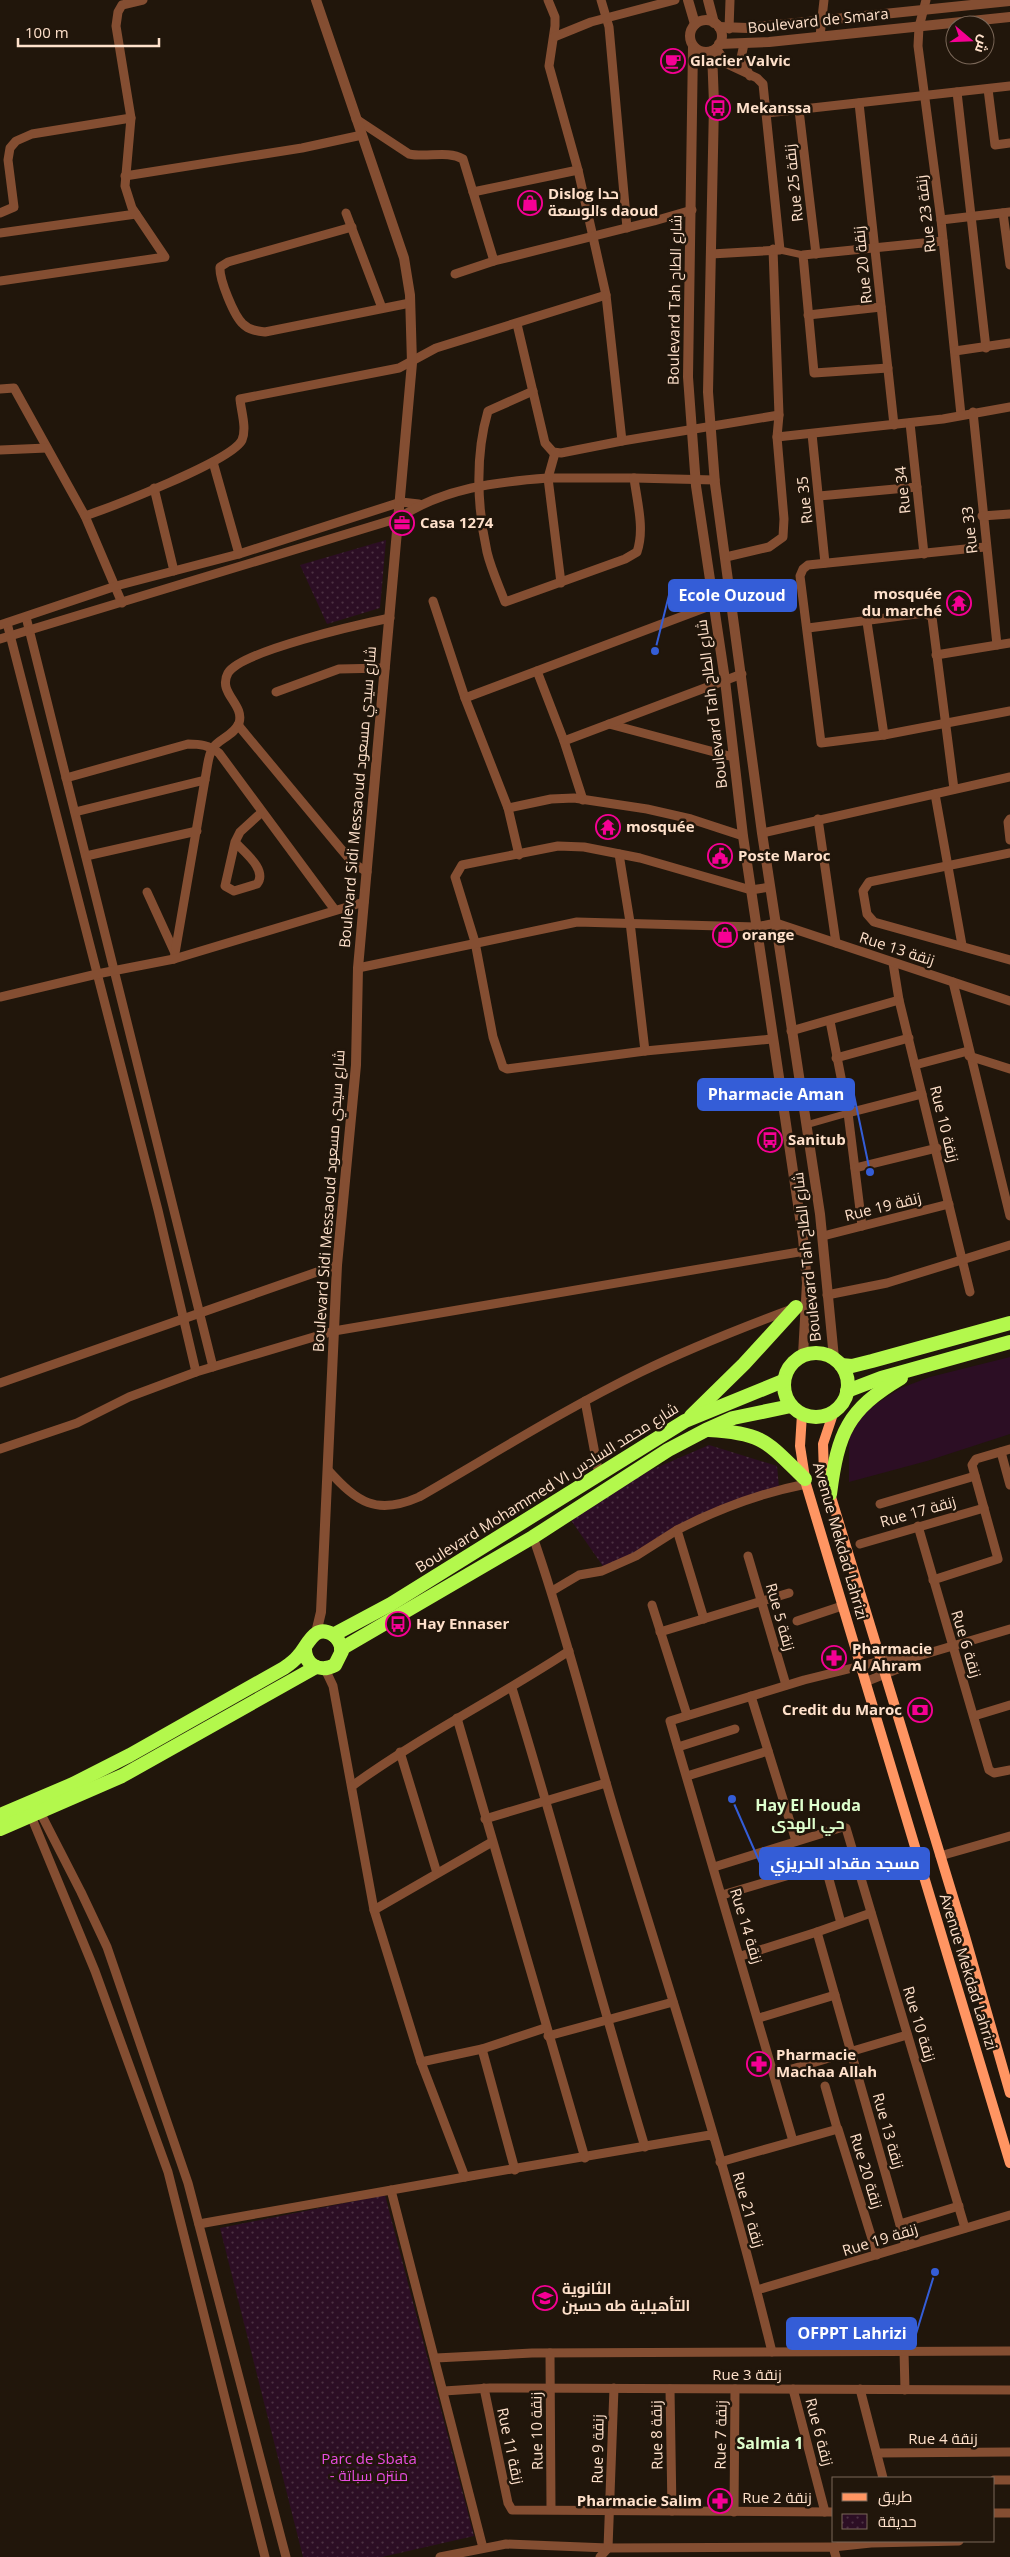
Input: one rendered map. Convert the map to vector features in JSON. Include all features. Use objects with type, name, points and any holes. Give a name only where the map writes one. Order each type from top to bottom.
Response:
[{"type":"highway","points":[[686,1421],[802,1305]]},
{"type":"highway","points":[[796,1410],[786,1399],[784,1381],[790,1365],[803,1355],[821,1353],[838,1362],[852,1366],[1010,1322]]},
{"type":"highway","points":[[847,1392],[881,1378],[1010,1342]]},
{"type":"highway","points":[[341,1649],[533,1537],[668,1450],[706,1430],[733,1418],[796,1410],[820,1417],[834,1411],[847,1392],[846,1375],[838,1362]]},
{"type":"highway","points":[[830,1494],[838,1446],[852,1417],[874,1395],[917,1369]]},
{"type":"highway","name":"Boulevard Mohammed VI شارع محمد السادس","points":[[0,1815],[73,1784],[130,1755],[284,1668],[293,1661],[307,1642],[391,1604],[686,1421],[784,1381]]},
{"type":"highway","points":[[706,1430],[735,1431],[755,1436],[774,1448],[806,1482]]},
{"type":"highway","points":[[326,1634],[341,1649]]},
{"type":"highway","points":[[305,1647],[307,1659],[325,1667]]},
{"type":"highway","points":[[0,1829],[122,1776],[325,1667],[340,1657],[341,1649]]},
{"type":"main road","name":"Avenue Mekdad Lahrizi","points":[[796,1410],[806,1482],[1010,2163]]},
{"type":"main road","name":"Avenue Mekdad Lahrizi","points":[[834,1411],[822,1453],[830,1494],[1010,2093]]},
{"type":"street","points":[[0,281],[164,257],[136,214],[126,192],[125,176],[131,118],[116,20],[122,4],[143,0]]},
{"type":"street","name":"Boulevard Sidi Messaoud شارع سيدي مسعود","points":[[316,0],[404,258],[410,303],[412,363],[358,968],[356,1065],[337,1265],[321,1612],[326,1634]]},
{"type":"street","points":[[548,0],[554,17],[554,37],[549,66],[578,170],[606,295],[622,441]]},
{"type":"street","points":[[601,0],[608,17],[627,228]]},
{"type":"street","points":[[554,37],[608,17],[674,0]]},
{"type":"street","points":[[688,0],[695,24]]},
{"type":"street","points":[[708,0],[721,26]]},
{"type":"street","points":[[716,48],[730,0]]},
{"type":"street","points":[[820,36],[820,20],[824,0]]},
{"type":"street","name":"Rue 23 زنقة","points":[[926,0],[918,27],[918,46],[941,220],[961,415]]},
{"type":"street","name":"Boulevard de Smara","points":[[721,26],[820,20],[1010,1]]},
{"type":"street","name":"Boulevard de Smara","points":[[716,48],[1010,17]]},
{"type":"street","points":[[716,48],[702,52],[693,47],[690,31],[695,24],[704,20],[721,26]]},
{"type":"street","points":[[744,44],[741,58],[750,76]]},
{"type":"street","name":"Boulevard Tah شارع الطاح","points":[[693,47],[688,377],[695,481],[715,604],[756,928],[805,1251],[802,1305],[803,1355]]},
{"type":"street","points":[[716,48],[727,64],[763,84],[767,113],[777,249],[779,415],[777,437],[784,519],[783,537],[777,544],[726,557]]},
{"type":"street","name":"Boulevard Tah شارع الطاح","points":[[716,48],[710,426],[715,480],[762,833],[823,1236],[827,1295],[838,1362]]},
{"type":"street","points":[[767,113],[1010,86]]},
{"type":"street","points":[[988,89],[995,145],[1010,143]]},
{"type":"street","points":[[957,92],[986,348]]},
{"type":"street","name":"Rue 20 زنقة","points":[[860,103],[894,425]]},
{"type":"street","name":"Rue 25 زنقة","points":[[799,110],[816,254]]},
{"type":"street","points":[[0,213],[14,207],[8,160],[10,148],[16,141],[32,134],[131,118]]},
{"type":"street","points":[[356,119],[409,154],[420,157],[451,155],[463,159],[494,261]]},
{"type":"street","points":[[125,176],[302,148],[362,135]]},
{"type":"street","points":[[473,192],[578,170]]},
{"type":"street","points":[[455,274],[494,261],[692,210]]},
{"type":"street","points":[[941,220],[1007,212],[1010,265]]},
{"type":"street","points":[[346,213],[382,308]]},
{"type":"street","points":[[0,233],[136,214]]},
{"type":"street","points":[[352,228],[228,262],[220,267],[219,277],[242,324],[253,331],[265,332],[410,303]]},
{"type":"street","points":[[712,254],[777,249],[803,255],[943,241]]},
{"type":"street","points":[[803,255],[814,373],[888,368]]},
{"type":"street","points":[[85,516],[213,462],[241,442],[244,434],[240,399],[399,368],[412,363],[430,350],[606,295]]},
{"type":"street","points":[[808,315],[881,307]]},
{"type":"street","points":[[517,324],[545,443],[549,450],[561,453],[779,415]]},
{"type":"street","points":[[955,351],[1010,344]]},
{"type":"street","points":[[0,390],[14,388],[85,516],[122,603]]},
{"type":"street","points":[[533,391],[488,411],[482,430],[479,485],[487,552],[505,602],[625,559],[637,552],[640,534],[634,478]]},
{"type":"street","points":[[777,437],[910,423],[1010,407]]},
{"type":"street","name":"Rue 33","points":[[973,412],[985,547],[997,645]]},
{"type":"street","name":"Rue 34","points":[[910,423],[924,554]]},
{"type":"street","name":"Rue 35","points":[[812,434],[824,563]]},
{"type":"street","points":[[0,450],[46,448]]},
{"type":"street","points":[[555,452],[548,478],[561,583]]},
{"type":"street","points":[[213,462],[239,554]]},
{"type":"street","points":[[0,639],[399,518],[419,504],[479,485],[548,478],[715,480]]},
{"type":"street","points":[[819,496],[917,487]]},
{"type":"street","points":[[154,488],[174,571]]},
{"type":"street","points":[[196,1372],[158,1210],[11,636],[4,624],[116,586],[239,554],[401,502],[419,504]]},
{"type":"street","points":[[982,516],[1010,514]]},
{"type":"street","points":[[985,547],[824,563],[808,565],[803,569],[800,576],[821,744],[884,735],[1010,710]]},
{"type":"street","points":[[433,601],[465,698],[508,808],[519,855]]},
{"type":"street","points":[[465,698],[715,604]]},
{"type":"street","points":[[808,628],[867,622],[924,613],[932,617],[954,789]]},
{"type":"street","points":[[26,617],[212,1366]]},
{"type":"street","points":[[174,955],[212,748],[238,725],[240,718],[238,710],[226,692],[225,682],[228,673],[249,658],[330,632],[390,618]]},
{"type":"street","points":[[867,622],[884,735]]},
{"type":"street","points":[[936,656],[1010,643]]},
{"type":"street","points":[[276,692],[339,668],[385,668]]},
{"type":"street","points":[[537,671],[564,741],[583,800]]},
{"type":"street","points":[[564,741],[742,674]]},
{"type":"street","points":[[609,724],[733,757]]},
{"type":"street","points":[[238,725],[341,850],[353,863],[367,872]]},
{"type":"street","points":[[66,778],[188,744],[200,744],[212,748],[219,753],[335,910]]},
{"type":"street","points":[[762,833],[1010,777]]},
{"type":"street","points":[[75,812],[205,780]]},
{"type":"street","points":[[935,794],[962,946]]},
{"type":"street","points":[[508,808],[550,799],[583,800],[647,809],[691,819],[743,836]]},
{"type":"street","points":[[235,842],[259,870],[260,876],[257,884],[234,891],[225,886],[235,842],[240,832],[262,812]]},
{"type":"street","points":[[1010,819],[1008,822],[1010,840]]},
{"type":"street","points":[[818,820],[836,943]]},
{"type":"street","points":[[86,856],[197,832]]},
{"type":"street","points":[[770,887],[751,890],[619,854],[571,846],[558,846],[462,866],[457,870],[455,877],[475,942],[493,1037],[503,1067],[507,1069],[645,1051],[772,1039]]},
{"type":"street","points":[[1010,853],[869,882],[863,890],[867,914],[874,922],[1010,960]]},
{"type":"street","points":[[619,854],[630,922],[645,1051]]},
{"type":"street","points":[[146,892],[174,955]]},
{"type":"street","points":[[0,996],[174,955],[364,902]]},
{"type":"street","points":[[358,968],[577,922],[630,922],[756,928],[776,923]]},
{"type":"street","name":"Rue 13 زنقة","points":[[776,923],[1010,1001]]},
{"type":"street","name":"Rue 10 زنقة","points":[[893,963],[898,1000],[937,1148],[970,1292]]},
{"type":"street","points":[[952,982],[969,1053],[1006,1187],[1010,1216]]},
{"type":"street","points":[[791,1031],[898,1000]]},
{"type":"street","points":[[830,1021],[848,1113],[862,1226]]},
{"type":"street","points":[[836,1058],[909,1038]]},
{"type":"street","points":[[915,1065],[969,1053],[1010,1069]]},
{"type":"street","points":[[806,1125],[922,1094]]},
{"type":"street","points":[[855,1168],[937,1148]]},
{"type":"street","name":"Rue 19 زنقة","points":[[823,1236],[949,1204]]},
{"type":"street","points":[[827,1295],[887,1282],[1010,1246]]},
{"type":"street","points":[[0,1449],[76,1423],[138,1393],[212,1366],[334,1331],[805,1251]]},
{"type":"street","points":[[0,1383],[337,1265]]},
{"type":"street","points":[[328,1470],[346,1490],[365,1503],[385,1507],[402,1504],[419,1497],[585,1401],[650,1368],[744,1327],[802,1305]]},
{"type":"street","points":[[585,1401],[599,1475]]},
{"type":"street","points":[[933,1580],[998,1559],[972,1465],[976,1459],[1006,1450],[1010,1485]]},
{"type":"street","points":[[880,1504],[975,1476]]},
{"type":"street","points":[[552,1591],[579,1575],[602,1571],[636,1556],[677,1530],[710,1513],[806,1482]]},
{"type":"street","name":"Rue 17 زنقة","points":[[860,1544],[984,1508]]},
{"type":"street","name":"Rue 6 زنقة","points":[[918,1526],[989,1770],[994,1774],[1010,1770]]},
{"type":"street","points":[[677,1530],[704,1619]]},
{"type":"street","name":"Rue 21 زنقة","points":[[533,1537],[552,1591],[606,1782],[713,2137],[757,2290],[772,2352]]},
{"type":"street","name":"Rue 5 زنقة","points":[[748,1556],[786,1685]]},
{"type":"street","points":[[660,1632],[789,1593]]},
{"type":"street","points":[[652,1605],[687,1715],[786,1685],[880,1660],[901,1656],[910,1658],[1010,1630]]},
{"type":"street","points":[[797,1621],[842,1606]]},
{"type":"street","points":[[352,1786],[400,1752],[512,1688],[569,1652]]},
{"type":"street","points":[[866,1682],[900,1668],[910,1658]]},
{"type":"street","points":[[325,1667],[333,1686],[374,1910],[421,2062],[465,2177]]},
{"type":"street","points":[[512,1688],[547,1800],[606,2020],[645,2147]]},
{"type":"street","points":[[714,1866],[796,1841],[751,1696]]},
{"type":"street","points":[[974,1716],[1010,1705]]},
{"type":"street","name":"Rue 14 زنقة","points":[[687,1715],[671,1720],[759,2018],[793,2141]]},
{"type":"street","points":[[457,1718],[584,2158]]},
{"type":"street","points":[[678,1747],[734,1729]]},
{"type":"street","points":[[687,1776],[768,1751]]},
{"type":"street","points":[[400,1752],[437,1874]]},
{"type":"street","points":[[485,1820],[606,1782]]},
{"type":"street","points":[[35,1814],[106,1947],[185,2174],[286,2557]]},
{"type":"street","points":[[35,1814],[95,1971],[168,2172],[265,2557]]},
{"type":"street","name":"Rue 10 زنقة","points":[[796,1841],[843,1827],[846,1828],[965,2228]]},
{"type":"street","points":[[940,1856],[1010,1836]]},
{"type":"street","points":[[374,1910],[492,1842]]},
{"type":"street","points":[[722,1894],[854,1856]]},
{"type":"street","points":[[825,1865],[841,1924]]},
{"type":"street","points":[[740,1956],[817,1934],[871,1913]]},
{"type":"street","name":"Rue 13 زنقة","points":[[817,1934],[906,2246]]},
{"type":"street","points":[[759,2018],[835,1995]]},
{"type":"street","points":[[421,2062],[606,2020],[673,2002]]},
{"type":"street","points":[[775,2074],[907,2035]]},
{"type":"street","points":[[482,2049],[515,2170]]},
{"type":"street","points":[[825,2086],[837,2128]]},
{"type":"street","name":"Rue 20 زنقة","points":[[720,2162],[837,2128],[841,2132],[877,2255]]},
{"type":"street","points":[[199,2224],[710,2135],[713,2137]]},
{"type":"street","points":[[391,2190],[436,2358],[483,2548]]},
{"type":"street","points":[[900,2224],[958,2206]]},
{"type":"street","name":"Rue 19 زنقة","points":[[757,2290],[1010,2215]]},
{"type":"street","points":[[904,2351],[905,2390]]},
{"type":"street","points":[[436,2358],[550,2353],[1010,2351]]},
{"type":"street","name":"Rue 10 زنقة","points":[[550,2353],[551,2509]]},
{"type":"street","name":"Rue 3 زنقة","points":[[444,2391],[484,2388],[1010,2390]]},
{"type":"street","name":"Rue 11 زنقة","points":[[484,2388],[510,2509]]},
{"type":"street","name":"Rue 9 زنقة","points":[[608,2548],[611,2510],[614,2388]]},
{"type":"street","name":"Rue 8 زنقة","points":[[670,2388],[672,2512]]},
{"type":"street","name":"Rue 7 زنقة","points":[[734,2512],[735,2389]]},
{"type":"street","name":"Rue 6 زنقة","points":[[793,2389],[830,2512]]},
{"type":"street","points":[[860,2389],[883,2477]]},
{"type":"street","name":"Rue 4 زنقة","points":[[877,2454],[1010,2452]]},
{"type":"street","points":[[995,2480],[1010,2480]]},
{"type":"street","name":"Rue 2 زنقة","points":[[510,2509],[830,2512]]},
{"type":"street","points":[[995,2513],[1010,2513]]},
{"type":"street","points":[[440,2557],[506,2544],[608,2548],[833,2547],[871,2542]]},
{"type":"street","points":[[833,2547],[836,2557]]},
{"type":"street","points":[[600,2557],[608,2548]]},
{"type":"green space","points":[[386,540],[380,608],[327,624],[300,565]]},
{"type":"green space","points":[[1010,1357],[1010,1434],[927,1461],[849,1482],[849,1438],[865,1411],[901,1388],[930,1377]]},
{"type":"green space","points":[[709,1445],[777,1466],[779,1487],[708,1512],[607,1572],[568,1516],[635,1477]]},
{"type":"green space","name":"Parc de Sbata - منتزه سباتة","points":[[385,2195],[474,2536],[382,2557],[303,2557],[220,2228]]},
{"type":"place","name":"Glacier Valvic","points":[[673,61]]},
{"type":"place","name":"Mekanssa","points":[[718,108]]},
{"type":"place","name":"Dislog حدا الوسعةs daoud","points":[[530,203]]},
{"type":"place","name":"Casa 1274","points":[[402,523]]},
{"type":"place","name":"mosquée du marché","points":[[959,603]]},
{"type":"place","name":"Ecole Ouzoud","points":[[655,651]]},
{"type":"place","name":"mosquée","points":[[608,827]]},
{"type":"place","name":"Poste Maroc","points":[[720,856]]},
{"type":"place","name":"orange","points":[[725,935]]},
{"type":"place","name":"Sanitub","points":[[770,1140]]},
{"type":"place","name":"Pharmacie Aman","points":[[870,1172]]},
{"type":"place","name":"Hay Ennaser","points":[[398,1624]]},
{"type":"place","name":"Pharmacie Al Ahram","points":[[834,1658]]},
{"type":"place","name":"Credit du Maroc","points":[[920,1710]]},
{"type":"place","name":"مسجد مقداد الحريزي","points":[[732,1799]]},
{"type":"place","name":"Pharmacie Machaa Allah","points":[[759,2064]]},
{"type":"place","name":"OFPPT Lahrizi","points":[[935,2272]]},
{"type":"place","name":"الثانوية التأهيلية طه حسين","points":[[545,2298]]},
{"type":"place","name":"Pharmacie Salim","points":[[720,2501]]},
{"type":"district","name":"Hay El Houda حي الهدى","points":[[808,1814]]},
{"type":"district","name":"Salmia 1","points":[[770,2443]]}]
